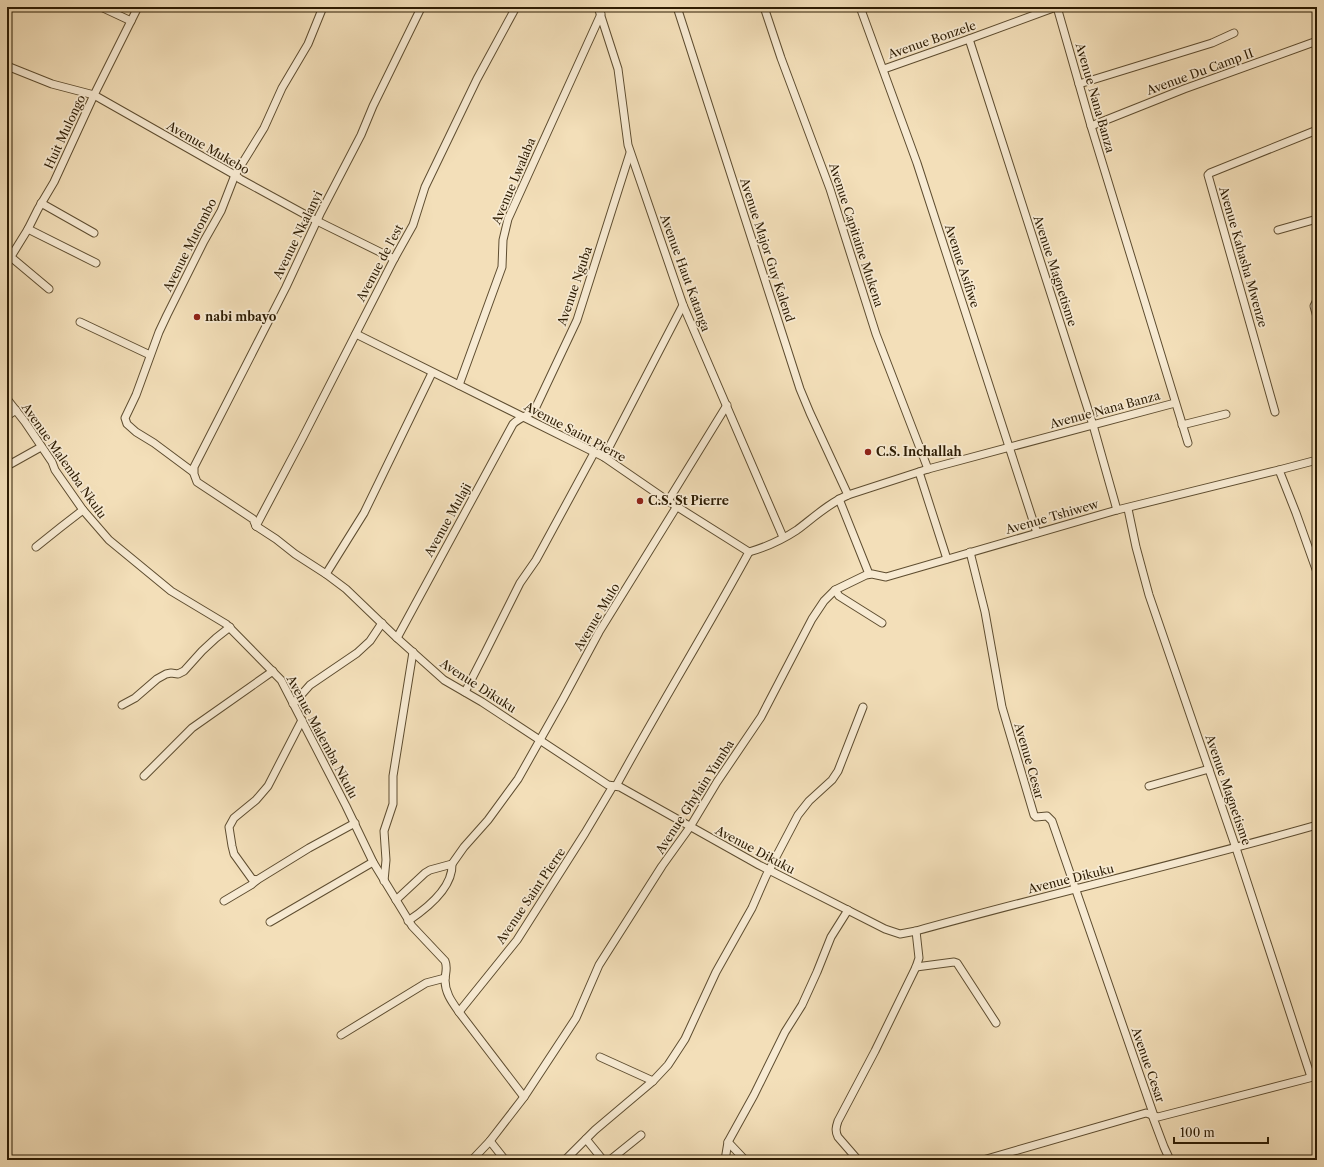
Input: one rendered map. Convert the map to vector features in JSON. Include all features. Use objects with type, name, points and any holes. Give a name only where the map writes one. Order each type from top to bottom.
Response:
[{"type":"street","points":[[101,7],[131,21]]},
{"type":"street","name":"Huit Mulongo","points":[[9,260],[54,182],[94,95],[138,7]]},
{"type":"street","name":"Avenue Mutombo","points":[[193,472],[154,443],[136,432],[124,418],[139,388],[164,320],[220,211],[235,175],[260,135],[282,88],[308,44],[323,7]]},
{"type":"street","name":"Avenue Nkalanyi","points":[[193,472],[194,465],[282,294],[361,135],[373,106],[420,10],[419,7]]},
{"type":"street","name":"Avenue de l'est","points":[[256,526],[413,225],[425,187],[477,79],[516,7]]},
{"type":"street","name":"Avenue Major Guy Kalend","points":[[676,7],[800,389],[812,419],[848,495]]},
{"type":"street","name":"Avenue Capitaine Mukena","points":[[764,7],[781,58],[830,189],[876,334],[928,469]]},
{"type":"street","name":"Avenue Asifiwe","points":[[860,7],[884,69],[917,163],[1037,533]]},
{"type":"street","name":"Avenue Nana Banza","points":[[749,552],[766,547],[795,531],[839,499],[848,495],[928,469],[1175,403],[1056,7]]},
{"type":"street","name":"Avenue Bonzele","points":[[884,69],[1056,7]]},
{"type":"street","name":"Avenue Haut Katanga","points":[[599,11],[618,69],[626,138],[630,153],[683,305],[784,537]]},
{"type":"street","name":"Avenue Lwalaba","points":[[459,385],[502,267],[503,240],[508,219],[599,11]]},
{"type":"street","points":[[1079,84],[1212,43],[1234,33]]},
{"type":"street","name":"Avenue Magnetisme","points":[[969,39],[1093,425],[1117,510]]},
{"type":"street","name":"Avenue Du Camp II","points":[[1091,126],[1184,89],[1317,41]]},
{"type":"street","name":"Avenue Mukebo","points":[[7,66],[52,84],[94,95],[240,179],[317,221],[394,259]]},
{"type":"street","name":"Avenue Kahasha Mwenze","points":[[1275,412],[1208,175],[1317,130]]},
{"type":"street","name":"Avenue Nguba","points":[[524,417],[535,409],[577,320],[630,153]]},
{"type":"street","points":[[41,203],[94,233]]},
{"type":"street","points":[[1278,230],[1317,218]]},
{"type":"street","points":[[28,229],[96,263]]},
{"type":"street","points":[[9,260],[49,289]]},
{"type":"street","points":[[1317,300],[1314,306],[1317,317]]},
{"type":"street","points":[[604,457],[683,305]]},
{"type":"street","points":[[80,322],[150,355]]},
{"type":"street","name":"Avenue Saint Pierre","points":[[356,334],[604,457],[668,501],[749,552],[713,619],[615,786],[517,940],[459,1012]]},
{"type":"street","points":[[326,574],[364,513],[432,373]]},
{"type":"street","name":"Avenue Malemba Nkulu","points":[[7,399],[25,422],[52,462],[55,470],[83,510],[109,540],[171,591],[224,622],[281,680],[384,881],[408,921],[445,961],[447,967],[445,978],[447,993],[459,1012],[524,1096]]},
{"type":"street","points":[[1175,403],[1188,443]]},
{"type":"street","points":[[668,501],[727,405]]},
{"type":"street","points":[[7,416],[16,410]]},
{"type":"street","points":[[1182,425],[1226,414]]},
{"type":"street","name":"Avenue Mulaji","points":[[396,638],[513,424],[524,417]]},
{"type":"street","points":[[7,466],[41,447]]},
{"type":"street","points":[[465,692],[510,603],[536,560],[594,453]]},
{"type":"street","name":"Avenue Tshiwew","points":[[835,590],[869,574],[886,576],[1117,510],[1317,460]]},
{"type":"street","points":[[1279,470],[1309,547],[1317,572]]},
{"type":"street","name":"Avenue Dikuku","points":[[193,472],[197,482],[253,519],[256,526],[326,574],[351,594],[396,638],[444,680],[540,740],[608,785],[615,786],[769,871],[895,933],[907,934],[1075,888],[1125,877],[1236,848],[1317,825]]},
{"type":"street","points":[[920,472],[947,559]]},
{"type":"street","points":[[839,499],[869,574]]},
{"type":"street","name":"Avenue Mulo","points":[[452,864],[518,779],[599,632],[677,506]]},
{"type":"street","name":"Avenue Magnetisme","points":[[1128,508],[1136,547],[1149,595],[1315,1077]]},
{"type":"street","points":[[36,547],[83,510]]},
{"type":"street","points":[[1309,547],[1317,544]]},
{"type":"street","name":"Avenue Cesar","points":[[970,552],[985,612],[1002,707],[1034,815],[1036,817],[1047,816],[1051,820],[1153,1116],[1170,1160]]},
{"type":"street","points":[[835,590],[839,596],[882,623]]},
{"type":"street","name":"Avenue Ghylain Yumba","points":[[472,1160],[490,1141],[524,1096],[576,1018],[599,965],[767,707],[812,619],[824,601],[835,590]]},
{"type":"street","points":[[293,704],[310,686],[357,653],[370,641],[382,623]]},
{"type":"street","points":[[122,705],[135,698],[157,679],[166,674],[178,674],[184,671],[202,651],[230,627]]},
{"type":"street","points":[[384,881],[386,860],[384,831],[393,804],[393,776],[413,652]]},
{"type":"street","points":[[144,776],[192,728],[273,671]]},
{"type":"street","points":[[565,1160],[605,1120],[653,1081],[668,1065],[685,1039],[716,972],[756,901],[769,871],[801,810],[835,776],[863,707]]},
{"type":"street","points":[[257,880],[252,879],[234,854],[229,827],[234,818],[256,800],[268,786],[302,720]]},
{"type":"street","points":[[1149,786],[1209,769]]},
{"type":"street","points":[[224,901],[251,886],[257,880],[309,848],[355,823]]},
{"type":"street","points":[[270,922],[373,862]]},
{"type":"street","points":[[396,900],[425,873],[430,870],[452,864],[452,872],[446,886],[434,899],[408,921]]},
{"type":"street","points":[[726,1160],[728,1142],[754,1095],[784,1032],[802,1005],[818,972],[831,937],[848,910]]},
{"type":"street","points":[[854,1158],[836,1133],[838,1121],[875,1051],[916,967],[919,958],[916,931]]},
{"type":"street","points":[[916,967],[954,962],[957,963],[996,1024]]},
{"type":"street","points":[[341,1035],[412,990],[426,983],[445,978]]},
{"type":"street","points":[[600,1057],[653,1081]]},
{"type":"street","points":[[983,1160],[1005,1157],[1146,1113],[1158,1117],[1315,1077]]},
{"type":"street","points":[[610,1160],[641,1135]]},
{"type":"street","points":[[586,1139],[602,1160]]},
{"type":"street","points":[[490,1141],[505,1160]]},
{"type":"street","points":[[728,1142],[745,1160]]},
{"type":"place","name":"nabi mbayo","points":[[197,317]]},
{"type":"place","name":"C.S. Inchallah","points":[[868,452]]},
{"type":"place","name":"C.S. St Pierre","points":[[640,501]]}]
